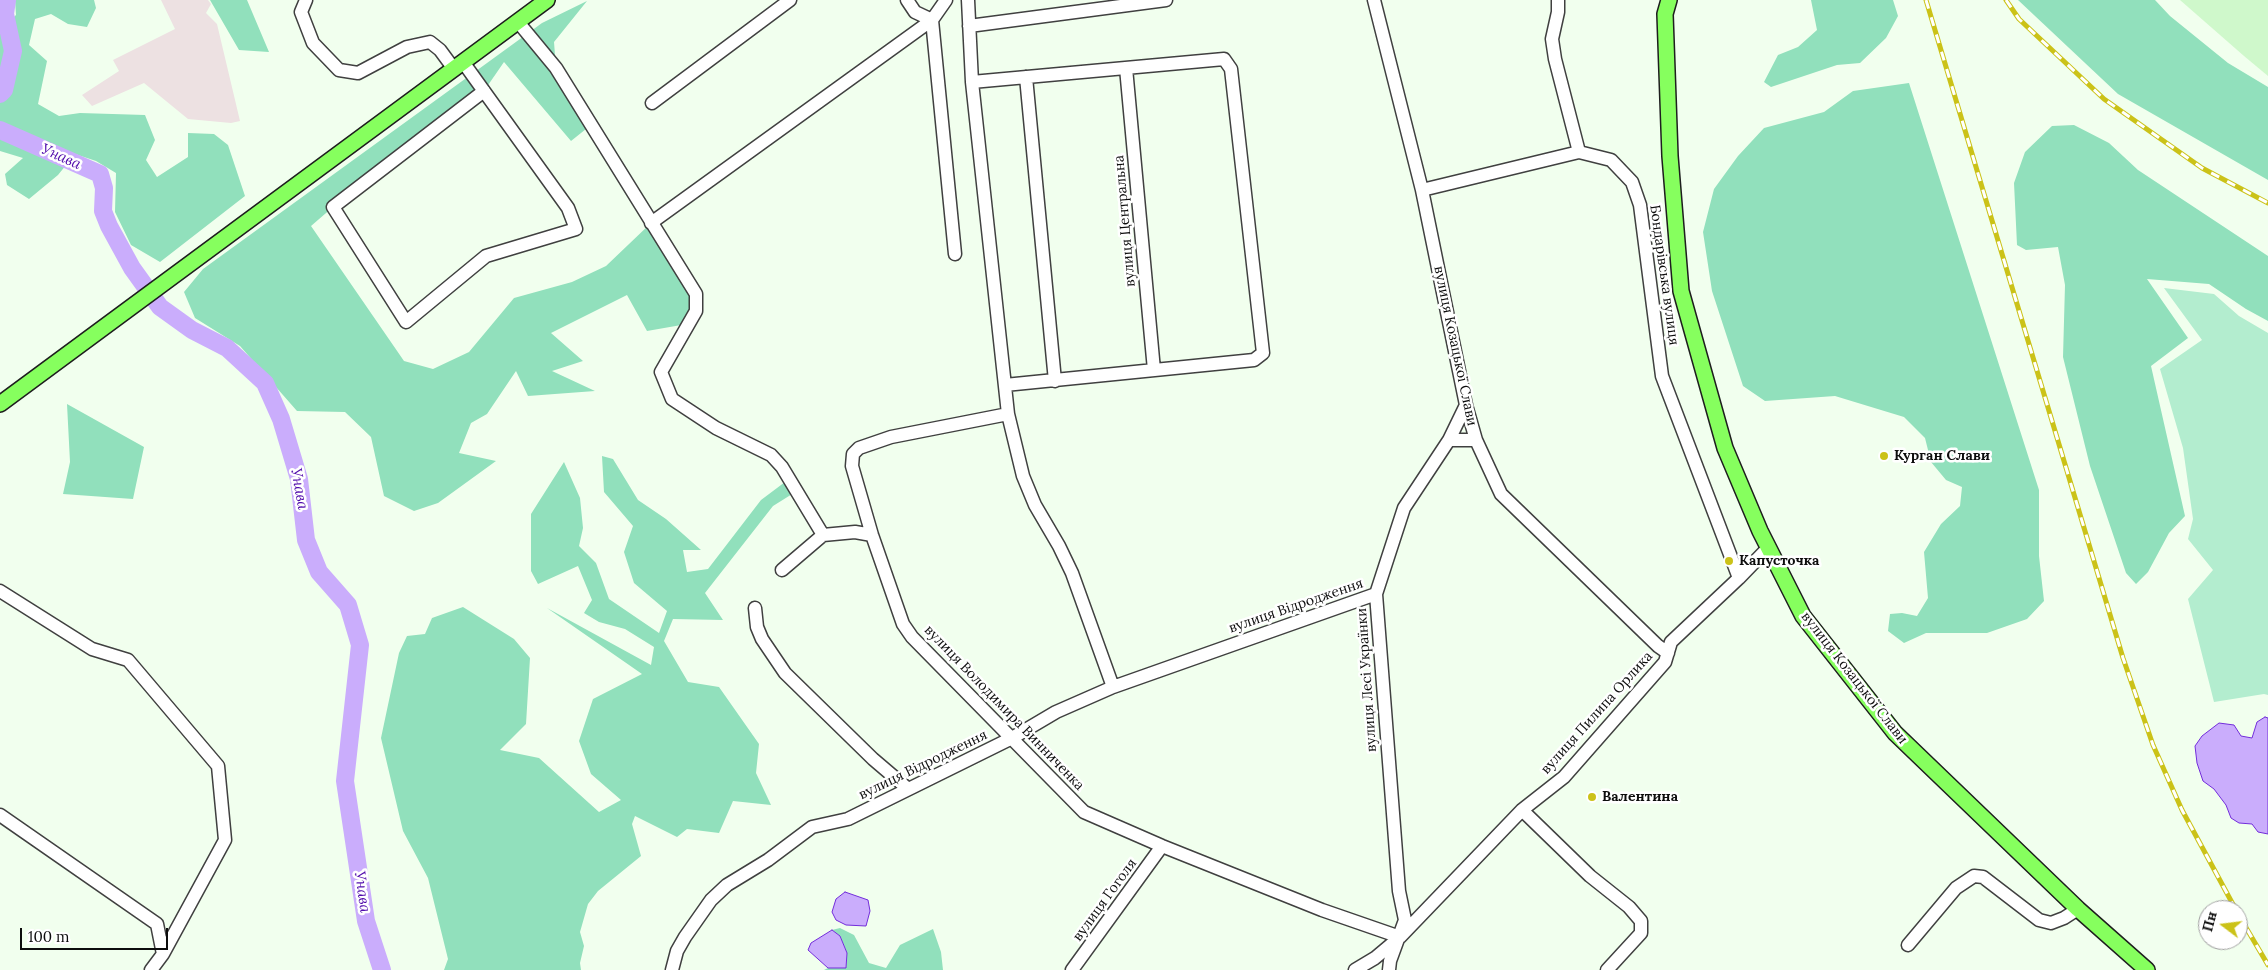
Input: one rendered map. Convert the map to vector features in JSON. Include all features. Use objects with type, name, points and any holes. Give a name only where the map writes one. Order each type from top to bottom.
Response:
[{"type":"main road","points":[[0,404],[548,0]]},
{"type":"main road","points":[[1658,0],[1667,7]]},
{"type":"main road","name":"вулиця Козацької Слави","points":[[1667,7],[1670,156],[1681,291],[1725,448],[1768,548],[1803,616],[1895,734],[2078,909],[2147,970]]},
{"type":"street","points":[[306,0],[301,12],[313,43],[339,70],[358,73],[408,47],[430,42],[459,66],[484,91],[568,208],[576,229],[486,256],[406,322],[333,207],[484,91]]},
{"type":"street","points":[[652,103],[790,0]]},
{"type":"street","points":[[907,0],[915,12],[932,20]]},
{"type":"street","points":[[651,223],[932,20],[946,0]]},
{"type":"street","points":[[968,0],[972,82],[1008,414],[1023,476],[1035,505],[1072,573],[1113,687]]},
{"type":"street","points":[[969,26],[1166,0]]},
{"type":"street","name":"вулиця Козацької Слави","points":[[1374,0],[1422,190],[1466,405],[1476,440],[1501,494],[1658,646],[1668,653]]},
{"type":"street","points":[[1422,190],[1579,152],[1555,59],[1552,40],[1558,12],[1558,0]]},
{"type":"street","points":[[932,20],[955,254]]},
{"type":"street","points":[[518,22],[556,68],[696,294],[696,311],[662,372],[672,399],[716,428],[771,455],[782,467],[823,535]]},
{"type":"street","points":[[972,82],[1224,59],[1231,70],[1262,352],[1254,360],[1055,380],[1006,389]]},
{"type":"street","name":"вулиця Центральна","points":[[1126,68],[1154,370]]},
{"type":"street","points":[[1026,77],[1055,380]]},
{"type":"street","name":"Бондарівська вулиця","points":[[1579,152],[1610,160],[1632,182],[1640,205],[1662,376],[1739,578]]},
{"type":"street","name":"вулиця Лесі Українки","points":[[1389,970],[1390,961],[1405,920],[1399,891],[1376,594],[1404,508],[1449,440],[1466,405]]},
{"type":"street","name":"вулиця Володимира Винниченка","points":[[1008,414],[891,437],[858,448],[853,454],[852,466],[872,535],[903,624],[921,647],[1084,812],[1162,846],[1322,910],[1400,937]]},
{"type":"street","points":[[1449,440],[1476,440]]},
{"type":"street","points":[[782,570],[823,535],[855,532],[872,535]]},
{"type":"street","name":"вулиця Пилипа Орлика","points":[[1356,970],[1375,958],[1400,937],[1522,810],[1564,777],[1665,662],[1671,642],[1768,548]]},
{"type":"street","points":[[0,591],[92,649],[128,660],[218,766],[225,840],[163,954],[151,970]]},
{"type":"street","name":"вулиця Відродження","points":[[672,970],[685,937],[711,900],[727,885],[768,860],[812,827],[848,819],[907,788],[1012,738],[1056,712],[1113,687],[1376,594]]},
{"type":"street","points":[[755,608],[757,626],[762,638],[785,673],[873,759],[907,788]]},
{"type":"street","points":[[1522,810],[1590,876],[1630,907],[1641,921],[1641,933],[1607,970]]},
{"type":"street","points":[[0,815],[157,924],[163,954]]},
{"type":"street","name":"вулиця Гоголя","points":[[1072,970],[1162,846]]},
{"type":"street","points":[[1908,945],[1956,888],[1974,876],[1983,877],[2039,920],[2051,923],[2064,918],[2078,909]]},
{"type":"shaded area","points":[[161,0],[208,0],[211,4],[206,13],[217,24],[240,121],[231,123],[188,119],[144,83],[92,106],[82,95],[119,71],[113,60],[175,29]]},
{"type":"shaded area","points":[[2265,717],[2268,718],[2268,834],[2258,832],[2252,824],[2239,823],[2231,818],[2226,805],[2214,789],[2203,781],[2197,763],[2195,746],[2202,736],[2219,723],[2234,725],[2241,736],[2252,738],[2257,722]]},
{"type":"shaded area","points":[[845,892],[868,900],[870,911],[866,926],[846,925],[836,920],[832,912],[836,899]]},
{"type":"shaded area","points":[[832,930],[840,936],[847,953],[846,968],[828,968],[808,950],[811,943]]},
{"type":"green space","points":[[15,0],[94,0],[96,8],[87,27],[68,24],[51,14],[35,19],[29,45],[47,61],[38,104],[59,116],[80,113],[145,115],[155,140],[146,160],[157,177],[188,157],[188,133],[214,134],[228,145],[245,196],[160,262],[131,245],[115,212],[116,173],[96,161],[75,154],[58,175],[29,199],[7,185],[5,174],[23,158],[0,151],[0,30],[16,15]]},
{"type":"green space","points":[[210,0],[247,0],[269,52],[239,50]]},
{"type":"green space","points":[[1811,0],[1893,0],[1898,16],[1886,38],[1860,63],[1837,65],[1771,87],[1764,82],[1778,55],[1798,47],[1817,30]]},
{"type":"green space","points":[[2018,0],[2155,0],[2170,16],[2228,63],[2268,87],[2268,180],[2118,94]]},
{"type":"green space","points":[[2180,0],[2268,0],[2268,76],[2244,56]]},
{"type":"green space","points":[[587,1],[554,42],[556,68],[591,125],[571,141],[504,62],[484,91],[311,226],[404,361],[433,369],[469,352],[514,298],[572,282],[606,266],[651,223],[696,294],[687,324],[647,331],[627,295],[551,333],[583,361],[552,371],[595,391],[528,396],[516,371],[487,414],[471,423],[459,453],[496,461],[438,503],[414,511],[384,496],[371,437],[345,412],[297,411],[240,346],[195,318],[184,292],[203,269],[542,23]]},
{"type":"green space","points":[[1909,83],[2039,490],[2039,556],[2044,601],[2027,619],[1987,633],[1926,633],[1904,643],[1888,631],[1890,614],[1902,613],[1917,616],[1928,598],[1924,552],[1941,524],[1960,506],[1962,487],[1946,480],[1931,462],[1925,438],[1904,417],[1835,396],[1765,401],[1743,386],[1712,291],[1703,232],[1714,189],[1738,156],[1764,128],[1824,112],[1853,91]]},
{"type":"green space","points":[[2074,125],[2109,143],[2138,170],[2268,256],[2268,321],[2246,309],[2209,284],[2147,279],[2188,338],[2151,366],[2185,516],[2169,533],[2148,572],[2136,584],[2126,573],[2090,466],[2063,357],[2065,285],[2058,247],[2026,250],[2017,245],[2014,183],[2025,152],[2052,126]]},
{"type":"green space","points":[[2164,288],[2214,294],[2239,316],[2268,333],[2268,695],[2264,694],[2214,702],[2188,599],[2213,570],[2188,539],[2193,519],[2183,448],[2160,369],[2202,340]]},
{"type":"green space","points":[[67,404],[144,447],[133,499],[63,494],[70,462]]},
{"type":"green space","points":[[602,456],[613,459],[638,500],[666,519],[701,550],[683,550],[687,572],[708,569],[761,500],[789,479],[797,491],[773,506],[705,593],[723,620],[673,619],[664,641],[688,682],[719,687],[759,744],[756,773],[771,805],[733,801],[719,833],[687,829],[677,837],[635,816],[632,824],[641,856],[598,891],[588,904],[580,932],[584,946],[580,963],[581,970],[444,970],[448,959],[428,878],[403,831],[381,738],[399,653],[407,636],[425,634],[432,618],[463,607],[514,639],[530,658],[526,724],[500,750],[539,758],[599,812],[621,800],[591,774],[579,741],[593,699],[642,674],[547,608],[651,665],[654,647],[625,629],[599,622],[584,613],[592,600],[578,566],[538,584],[531,571],[531,514],[564,462],[580,498],[583,528],[579,546],[596,563],[609,599],[659,633],[667,611],[634,583],[624,552],[633,526],[604,492]]},
{"type":"green space","points":[[840,928],[854,935],[869,963],[886,968],[900,945],[933,929],[941,952],[943,970],[824,970],[828,968],[846,968],[847,953],[840,936],[832,930]]},
{"type":"waterway","name":"Унава","points":[[0,94],[4,90],[13,51],[5,14],[7,0]]},
{"type":"waterway","name":"Унава","points":[[0,130],[100,174],[104,188],[103,211],[109,226],[132,268],[160,307],[192,330],[227,348],[265,383],[281,419],[299,479],[306,540],[319,572],[348,605],[360,645],[345,781],[366,921],[382,970]]},
{"type":"railway","points":[[1926,0],[2123,658],[2153,745],[2182,810],[2231,900]]},
{"type":"railway","points":[[2006,0],[2019,19],[2104,99],[2202,168],[2268,203]]},
{"type":"railway","points":[[2248,931],[2268,965]]},
{"type":"place","name":"Курган Слави","points":[[1884,456]]},
{"type":"place","name":"Капусточка","points":[[1729,561]]},
{"type":"place","name":"Валентина","points":[[1592,797]]}]
